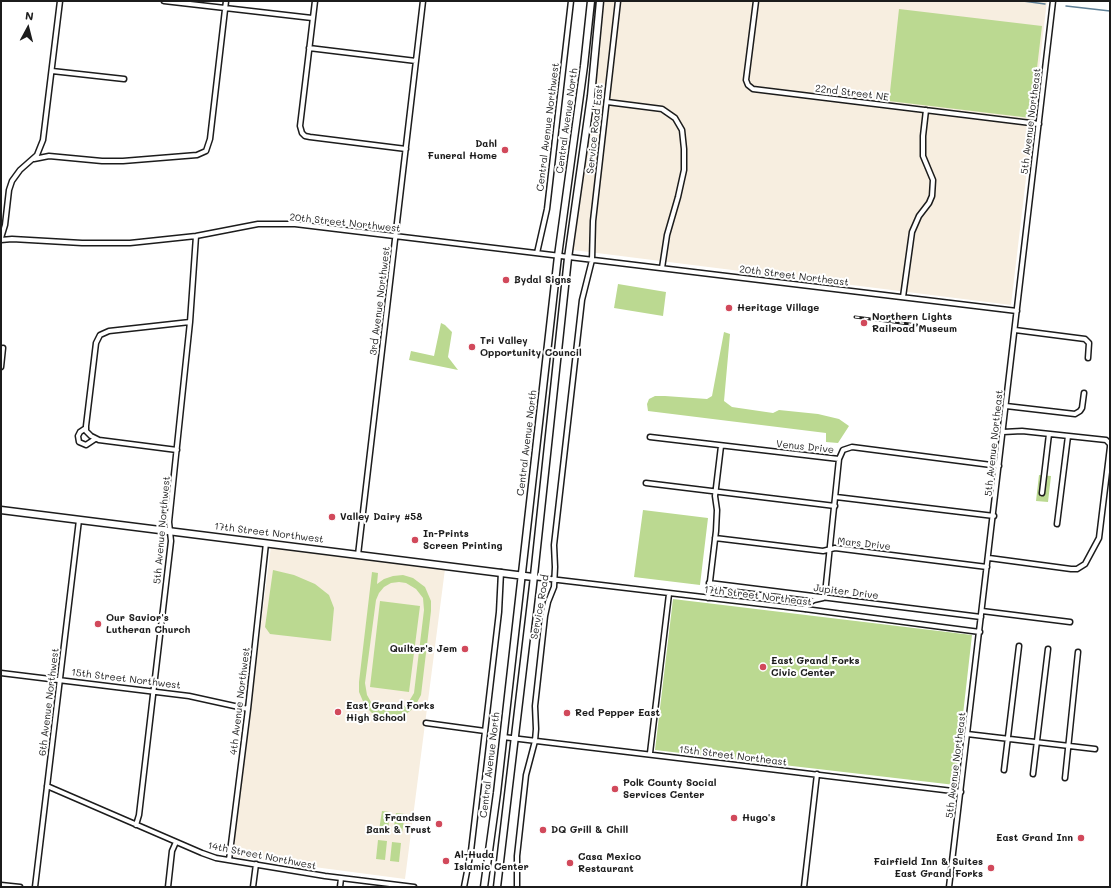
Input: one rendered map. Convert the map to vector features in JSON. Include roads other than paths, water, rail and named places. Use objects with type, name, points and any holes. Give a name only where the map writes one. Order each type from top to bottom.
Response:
[{"type":"main road","name":"Central Avenue North","points":[[484,887],[497,793],[558,256],[584,66],[591,1]]},
{"type":"main road","name":"Central Avenue North","points":[[496,887],[534,577],[568,258],[592,96],[600,1]]},
{"type":"main road","name":"17th Street Northwest","points":[[1,510],[534,577]]},
{"type":"street","points":[[1,239],[5,226],[9,190],[12,181],[20,170],[40,151],[43,140],[60,1]]},
{"type":"street","points":[[164,1],[312,18]]},
{"type":"street","points":[[34,158],[49,156],[123,162],[197,155],[206,151],[210,139],[226,1]]},
{"type":"street","points":[[315,1],[300,126],[302,133],[305,136],[310,137],[406,149]]},
{"type":"street","name":"3rd Avenue Northwest","points":[[358,555],[423,1]]},
{"type":"street","name":"Central Avenue Northwest","points":[[537,253],[547,209],[571,1]]},
{"type":"street","name":"Service Road East","points":[[592,260],[593,221],[618,1]]},
{"type":"street","name":"22nd Street NE","points":[[756,1],[746,80],[750,88],[1039,124]]},
{"type":"street","name":"5th Avenue Northeast","points":[[949,887],[994,516],[1053,1]]},
{"type":"street","points":[[309,48],[416,61]]},
{"type":"street","points":[[52,71],[124,79]]},
{"type":"street","points":[[607,102],[662,109],[674,118],[682,130],[684,170],[667,235],[662,268]]},
{"type":"street","points":[[902,297],[912,232],[919,216],[929,203],[932,196],[933,180],[924,156],[923,136],[926,110]]},
{"type":"street","name":"20th Street Northwest","points":[[1,239],[106,244],[130,243],[196,236],[258,224],[295,224],[568,258]]},
{"type":"street","name":"5th Avenue Northwest","points":[[136,825],[139,815],[171,540],[168,522],[190,322],[196,236]]},
{"type":"street","name":"20th Street Northeast","points":[[568,258],[1017,311]]},
{"type":"street","name":"Service Road","points":[[517,887],[517,856],[526,775],[535,741],[536,729],[534,706],[545,616],[548,602],[553,591],[554,546],[581,308],[584,289],[590,272],[592,260]]},
{"type":"street","points":[[177,450],[95,439],[88,434],[86,428],[96,343],[100,335],[109,331],[190,322]]},
{"type":"street","points":[[1015,330],[1085,339],[1089,343],[1088,358]]},
{"type":"street","points":[[1,367],[3,348]]},
{"type":"street","points":[[1006,406],[1075,414],[1082,408],[1084,393]]},
{"type":"street","points":[[86,428],[80,432],[78,436],[79,442],[86,445],[95,439]]},
{"type":"street","points":[[988,558],[1071,569],[1077,568],[1085,564],[1099,538],[1110,444],[1106,440],[1022,431],[1003,432]]},
{"type":"street","points":[[1042,493],[1049,434]]},
{"type":"street","points":[[1057,524],[1068,436]]},
{"type":"street","name":"Venus Drive","points":[[650,437],[839,459],[843,450],[852,447],[999,466]]},
{"type":"street","points":[[708,598],[715,538],[717,510],[715,499],[721,446]]},
{"type":"street","points":[[805,609],[812,601],[824,597],[839,459]]},
{"type":"street","points":[[646,483],[835,506]]},
{"type":"street","points":[[836,497],[994,516]]},
{"type":"street","name":"6th Avenue Northwest","points":[[35,887],[78,520]]},
{"type":"street","name":"Mars Drive","points":[[715,538],[823,551],[835,548],[987,567]]},
{"type":"street","name":"4th Avenue Northwest","points":[[229,860],[248,709],[266,543]]},
{"type":"street","points":[[464,887],[471,851],[499,612],[501,572]]},
{"type":"street","name":"17th Street Northeast","points":[[534,577],[805,609],[980,632]]},
{"type":"street","name":"Jupiter Drive","points":[[709,583],[981,617]]},
{"type":"street","points":[[650,753],[669,594]]},
{"type":"street","points":[[982,611],[1070,622]]},
{"type":"street","points":[[1004,770],[1019,646]]},
{"type":"street","points":[[1033,774],[1048,649]]},
{"type":"street","points":[[1065,778],[1078,652]]},
{"type":"street","name":"15th Street Northwest","points":[[1,673],[153,690],[208,699],[248,709]]},
{"type":"street","points":[[426,723],[485,731]]},
{"type":"street","points":[[967,734],[1095,749]]},
{"type":"street","name":"15th Street Northeast","points":[[503,737],[650,753],[960,792]]},
{"type":"street","points":[[804,887],[817,774]]},
{"type":"street","name":"14th Street Northwest","points":[[47,786],[209,856],[341,878],[414,887]]},
{"type":"street","points":[[168,887],[172,856],[176,842]]},
{"type":"street","points":[[253,887],[256,864]]},
{"type":"street","points":[[340,887],[341,878]]},
{"type":"street","points":[[1,885],[20,887]]},
{"type":"waterway","points":[[1023,1],[1045,4]]},
{"type":"waterway","points":[[1066,6],[1110,11]]},
{"type":"railway","points":[[855,317],[917,325]]},
{"type":"place","name":"Dahl Funeral Home","points":[[505,150]]},
{"type":"place","name":"Bydal Signs","points":[[506,280]]},
{"type":"place","name":"Heritage Village","points":[[729,308]]},
{"type":"place","name":"Northern Lights Railroad Museum","points":[[864,323]]},
{"type":"place","name":"Tri Valley Opportunity Council","points":[[472,347]]},
{"type":"place","name":"Valley Dairy #58","points":[[332,517]]},
{"type":"place","name":"In-Prints Screen Printing","points":[[415,540]]},
{"type":"place","name":"Our Savior's Lutheran Church","points":[[98,624]]},
{"type":"place","name":"Quilter's Jem","points":[[465,649]]},
{"type":"place","name":"East Grand Forks Civic Center","points":[[763,667]]},
{"type":"place","name":"East Grand Forks High School","points":[[338,712]]},
{"type":"place","name":"Red Pepper East","points":[[567,713]]},
{"type":"place","name":"Polk County Social Services Center","points":[[615,789]]},
{"type":"place","name":"Hugo's","points":[[734,818]]},
{"type":"place","name":"Frandsen Bank & Trust","points":[[439,824]]},
{"type":"place","name":"DQ Grill & Chill","points":[[543,830]]},
{"type":"place","name":"East Grand Inn","points":[[1081,838]]},
{"type":"place","name":"Al-Huda Islamic Center","points":[[446,861]]},
{"type":"place","name":"Casa Mexico Restaurant","points":[[570,863]]},
{"type":"place","name":"Fairfield Inn & Suites East Grand Forks","points":[[991,868]]}]
